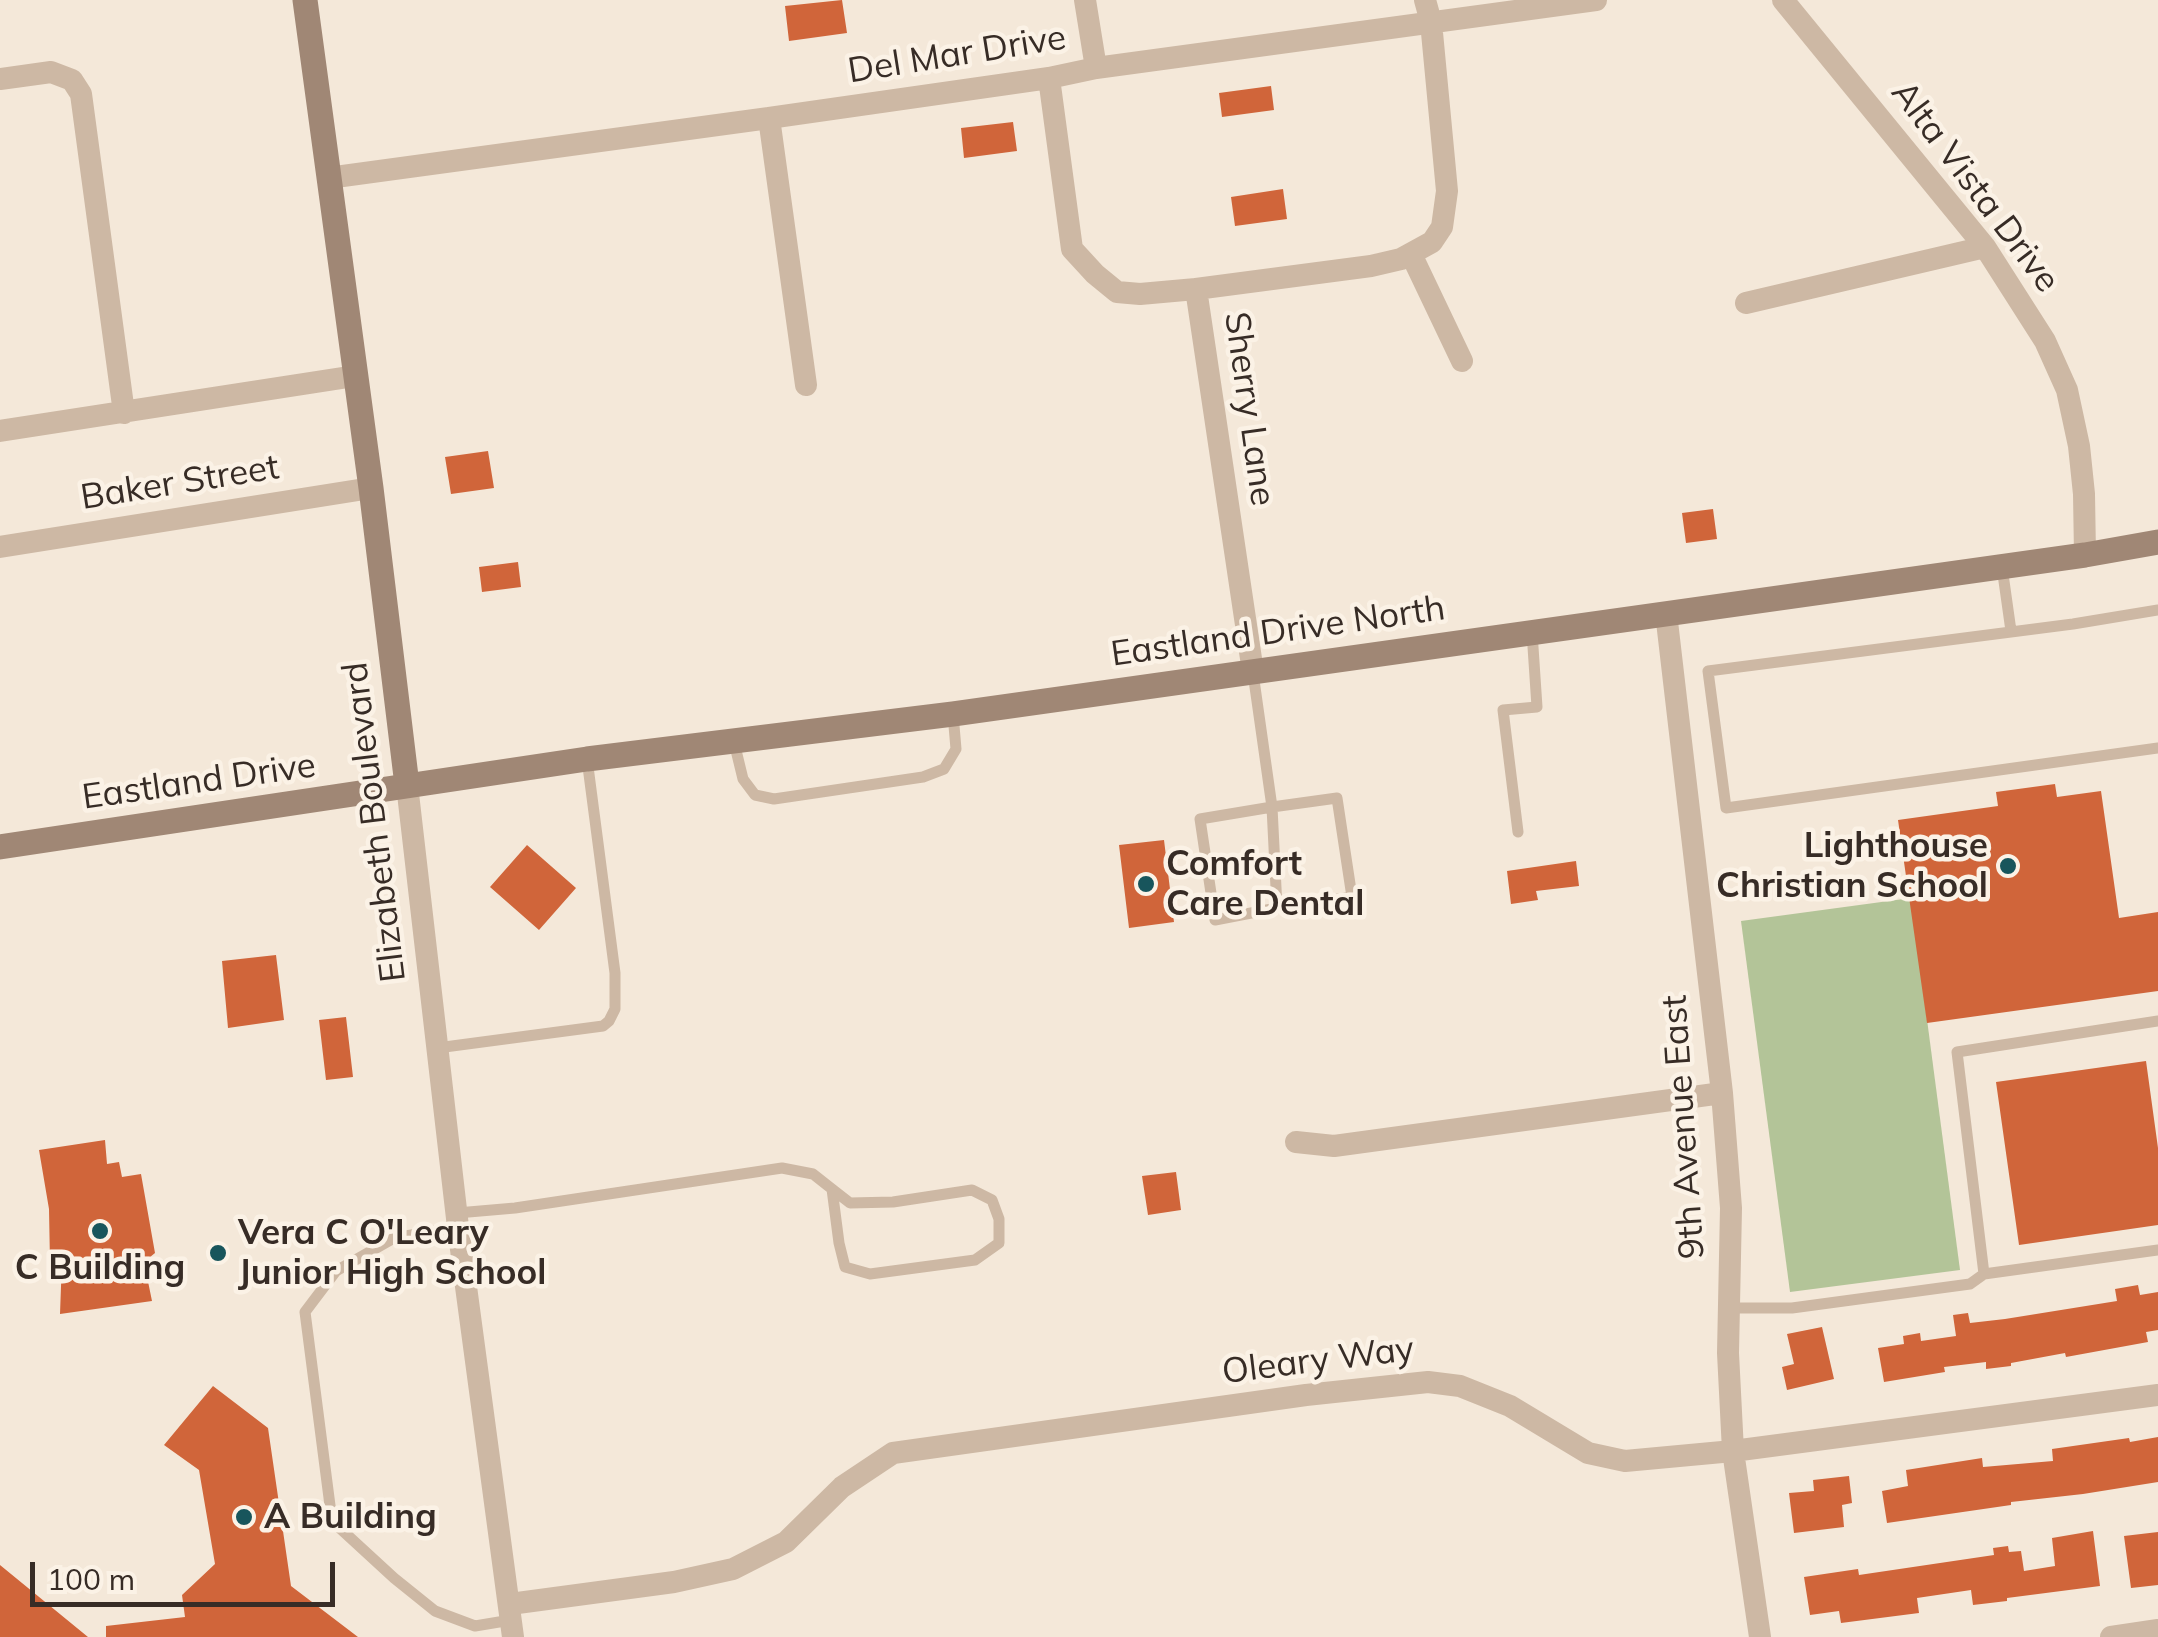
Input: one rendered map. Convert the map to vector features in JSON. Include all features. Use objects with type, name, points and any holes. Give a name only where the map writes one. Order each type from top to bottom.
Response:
[{"type":"main road","name":"Elizabeth Boulevard","points":[[305,0],[407,785]]},
{"type":"main road","name":"Eastland Drive North","points":[[407,785],[953,714],[2158,542]]},
{"type":"main road","name":"Eastland Drive","points":[[0,847],[407,785]]},
{"type":"street","points":[[1085,0],[1096,68]]},
{"type":"street","name":"Del Mar Drive","points":[[328,178],[1049,78],[1428,11],[1596,0]]},
{"type":"street","name":"Alta Vista Drive","points":[[1782,0],[1985,247],[2046,341],[2067,390],[2081,462],[2085,555]]},
{"type":"street","points":[[1196,289],[1370,266],[1402,259],[1432,242],[1442,227],[1447,191],[1428,11]]},
{"type":"street","points":[[0,80],[52,72],[72,80],[81,94],[124,414]]},
{"type":"street","name":"Sherry Lane","points":[[1049,78],[1072,248],[1116,292],[1196,289],[1253,672]]},
{"type":"street","points":[[769,118],[806,385]]},
{"type":"street","points":[[1746,303],[1985,247]]},
{"type":"street","points":[[1410,254],[1462,361]]},
{"type":"street","points":[[0,431],[356,376]]},
{"type":"street","name":"Baker Street","points":[[0,547],[370,488]]},
{"type":"street","name":"9th Avenue East","points":[[1666,613],[1722,1093],[1730,1208],[1728,1352],[1733,1451],[1760,1637]]},
{"type":"street","name":"Elizabeth Boulevard","points":[[407,785],[436,1048],[512,1620]]},
{"type":"street","points":[[1296,1142],[1334,1146],[1722,1093]]},
{"type":"street","name":"Oleary Way","points":[[512,1620],[733,1569],[786,1542],[842,1487],[892,1452],[1306,1395],[1428,1382],[1460,1386],[1510,1406],[1588,1453],[1625,1461],[1733,1451],[2158,1395]]},
{"type":"street","points":[[2111,1637],[2158,1630]]},
{"type":"lane","points":[[2002,566],[2012,632]]},
{"type":"lane","points":[[2158,610],[1708,670],[1726,808],[2158,748]]},
{"type":"lane","points":[[1518,832],[1504,710],[1537,707],[1532,632]]},
{"type":"lane","points":[[1253,672],[1272,807],[1277,908]]},
{"type":"lane","points":[[734,742],[742,780],[755,794],[774,798],[923,777],[944,769],[956,749],[953,714]]},
{"type":"lane","points":[[436,1048],[602,1026],[609,1021],[615,1009],[615,973],[587,759]]},
{"type":"lane","points":[[1337,798],[1352,897],[1277,908],[1215,920],[1200,819],[1337,798]]},
{"type":"lane","points":[[1984,1274],[1957,1052],[2158,1022]]},
{"type":"lane","points":[[512,1620],[476,1626],[435,1611],[332,1520],[305,1312],[336,1271],[394,1238],[515,1208],[782,1168],[813,1174],[850,1203],[893,1202],[972,1190],[992,1200],[999,1219],[1000,1243],[975,1260],[870,1274],[845,1267],[832,1189]]},
{"type":"lane","points":[[1729,1308],[1792,1308],[1831,1303],[1970,1284],[1984,1274],[2158,1250]]},
{"type":"green space","points":[[1911,898],[1960,1270],[1790,1292],[1741,921]]},
{"type":"building","points":[[842,0],[847,33],[789,41],[785,6]]},
{"type":"building","points":[[1271,86],[1274,110],[1222,117],[1219,93]]},
{"type":"building","points":[[1013,122],[1017,151],[964,158],[961,128]]},
{"type":"building","points":[[1283,189],[1287,219],[1235,226],[1231,197]]},
{"type":"building","points":[[488,451],[494,488],[451,494],[445,457]]},
{"type":"building","points":[[1713,509],[1717,539],[1686,543],[1682,513]]},
{"type":"building","points":[[518,562],[521,587],[482,592],[479,567]]},
{"type":"building","name":"Lighthouse Christian School","points":[[2055,784],[2057,797],[2101,791],[2119,918],[2158,912],[2158,991],[1927,1023],[1898,820],[1998,806],[1996,792]]},
{"type":"building","name":"Comfort Care Dental","points":[[1164,840],[1174,922],[1129,928],[1119,845]]},
{"type":"building","points":[[527,845],[576,888],[539,930],[490,887]]},
{"type":"building","points":[[1576,861],[1579,886],[1536,891],[1538,900],[1511,904],[1507,871]]},
{"type":"building","points":[[276,955],[284,1020],[228,1028],[222,961]]},
{"type":"building","points":[[346,1017],[353,1077],[326,1080],[319,1020]]},
{"type":"building","points":[[2146,1061],[2158,1148],[2158,1225],[2019,1245],[1996,1082]]},
{"type":"building","name":"C Building","points":[[105,1140],[107,1164],[119,1162],[122,1177],[141,1174],[155,1253],[144,1262],[152,1301],[60,1314],[62,1259],[50,1263],[49,1209],[39,1150]]},
{"type":"building","points":[[1176,1172],[1181,1210],[1148,1215],[1142,1176]]},
{"type":"building","points":[[2138,1285],[2140,1295],[2158,1292],[2158,1330],[2146,1332],[2148,1342],[2066,1357],[2065,1353],[2011,1366],[1986,1369],[1986,1362],[1944,1367],[1945,1372],[1884,1382],[1878,1348],[1904,1344],[1903,1336],[1920,1333],[1921,1341],[1956,1336],[1953,1315],[1968,1313],[1970,1323],[2117,1301],[2115,1289]]},
{"type":"building","points":[[1822,1327],[1834,1379],[1787,1390],[1782,1367],[1794,1364],[1787,1334]]},
{"type":"building","name":"A Building","points":[[213,1386],[268,1428],[291,1586],[358,1637],[106,1637],[106,1626],[185,1617],[182,1595],[215,1564],[199,1470],[164,1445]]},
{"type":"building","points":[[2158,1437],[2158,1482],[1887,1523],[1882,1491],[1908,1486],[1906,1470],[1982,1458],[1983,1467],[2053,1461],[2052,1449]]},
{"type":"building","points":[[1849,1476],[1852,1503],[1842,1505],[1844,1527],[1794,1533],[1789,1493],[1814,1491],[1813,1480]]},
{"type":"building","points":[[2093,1531],[2100,1586],[1973,1605],[1971,1590],[1917,1598],[1919,1613],[1841,1623],[1839,1611],[1810,1615],[1804,1577],[1858,1569],[1859,1575],[1994,1555],[1993,1548],[2008,1546],[2009,1552],[2021,1551],[2024,1571],[2055,1566],[2052,1538]]},
{"type":"building","points":[[2158,1532],[2158,1585],[2131,1588],[2124,1536]]},
{"type":"building","points":[[0,1565],[88,1637],[0,1637]]},
{"type":"place","name":"Lighthouse Christian School","points":[[2008,866]]},
{"type":"place","name":"Comfort Care Dental","points":[[1146,884]]},
{"type":"place","name":"C Building","points":[[100,1231]]},
{"type":"place","name":"Vera C O'Leary Junior High School","points":[[218,1253]]},
{"type":"place","name":"A Building","points":[[244,1517]]}]
